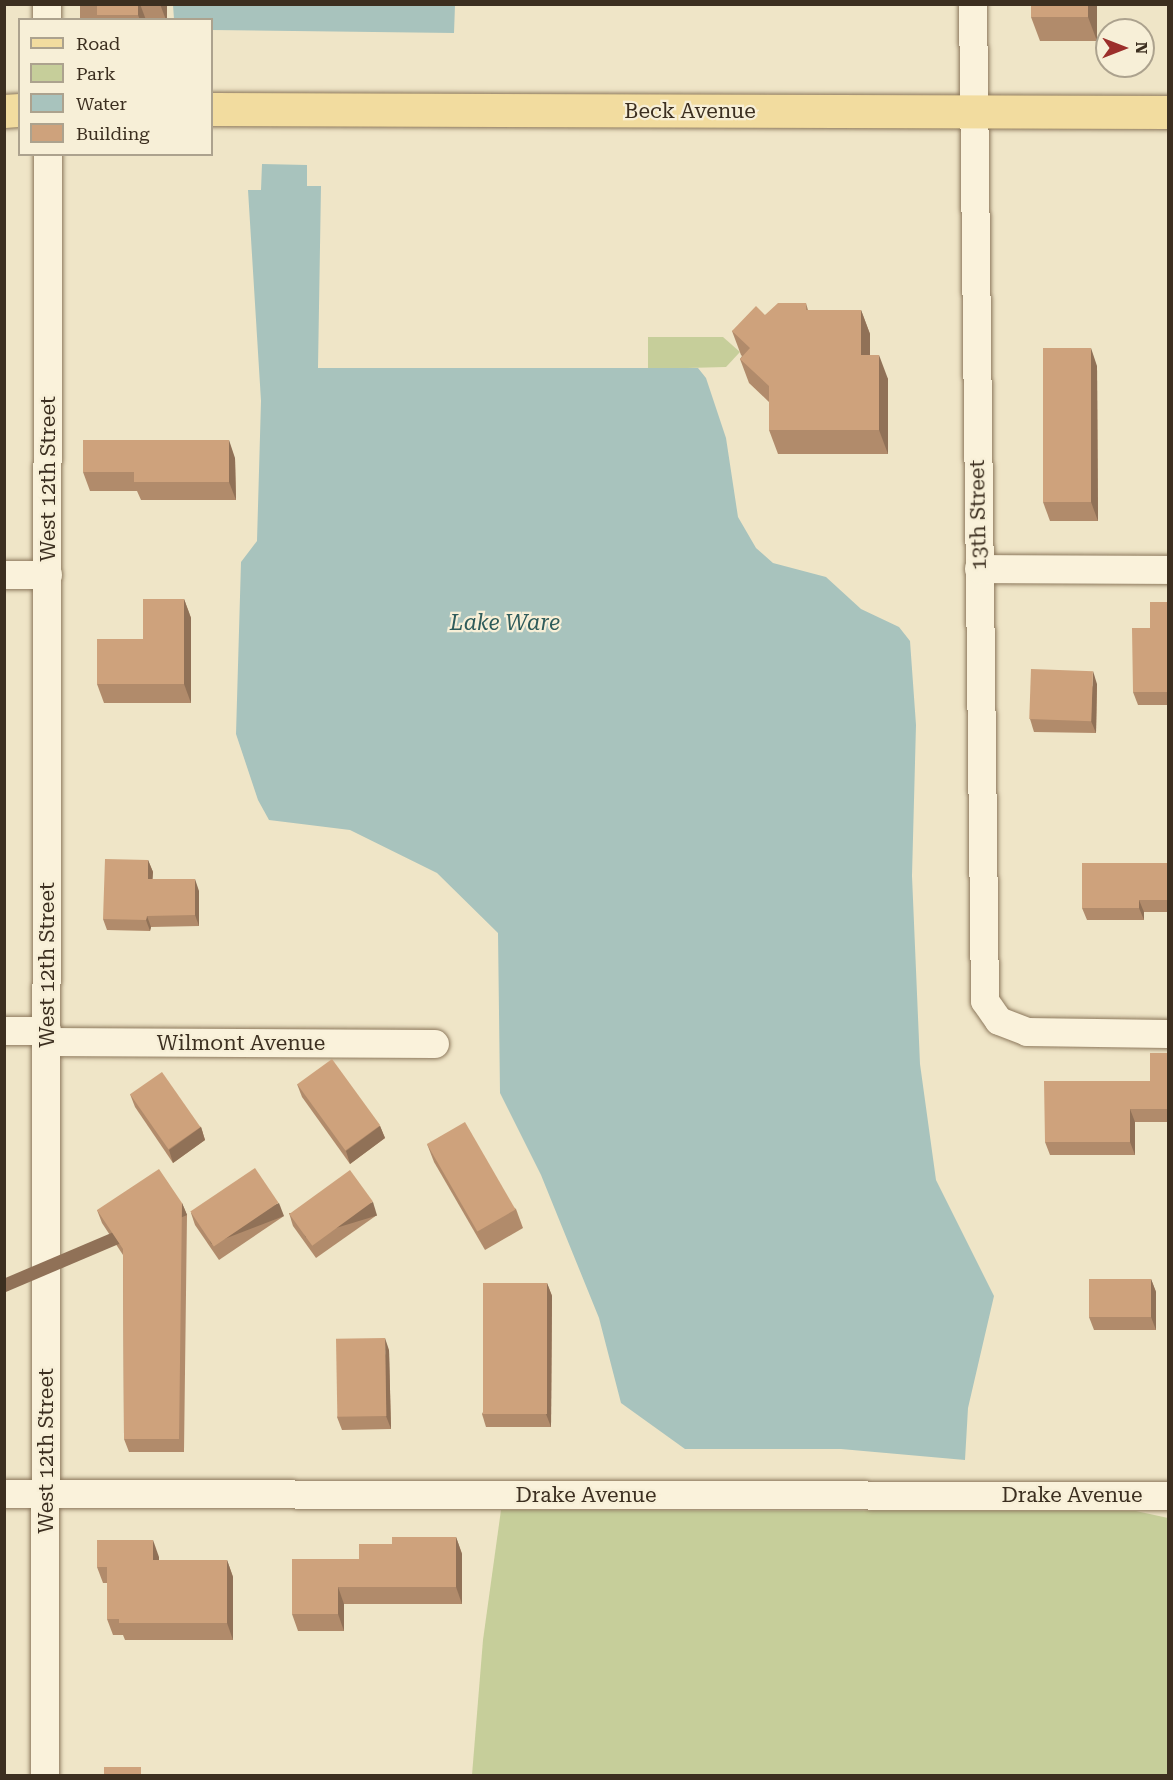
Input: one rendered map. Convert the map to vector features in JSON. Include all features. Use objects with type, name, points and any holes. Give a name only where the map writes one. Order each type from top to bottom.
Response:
[{"type":"main road","name":"Beck Avenue","points":[[213,110],[1168,112]]},
{"type":"street","name":"13th Street","points":[[973,4],[982,981],[987,1007],[999,1022],[1027,1032],[1168,1034]]},
{"type":"street","name":"West 12th Street","points":[[45,1776],[48,156]]},
{"type":"street","points":[[979,569],[1168,570]]},
{"type":"street","points":[[4,575],[48,575]]},
{"type":"street","name":"Wilmont Avenue","points":[[4,1031],[47,1037],[435,1044]]},
{"type":"street","name":"Drake Avenue","points":[[4,1494],[1168,1496]]},
{"type":"green space","points":[[648,337],[723,337],[740,352],[726,367],[648,369]]},
{"type":"green space","points":[[501,1510],[1136,1511],[1168,1518],[1168,1775],[472,1775],[483,1640]]},
{"type":"water","points":[[173,5],[455,5],[454,33],[213,30],[213,18],[174,18]]},
{"type":"water","name":"Lake Ware","points":[[262,164],[307,165],[307,186],[321,186],[318,368],[698,368],[706,378],[726,438],[738,517],[756,548],[773,563],[826,577],[861,609],[899,627],[910,641],[916,725],[912,876],[920,1064],[936,1180],[994,1296],[968,1408],[965,1460],[841,1449],[685,1449],[621,1403],[599,1318],[541,1175],[500,1093],[498,933],[437,873],[350,830],[269,820],[258,800],[236,734],[241,562],[257,541],[261,401],[248,190],[261,190]]},
{"type":"building","points":[[97,4],[138,4],[138,15],[97,15]]},
{"type":"building","points":[[1031,4],[1088,4],[1088,17],[1031,17]]},
{"type":"building","points":[[778,303],[806,303],[806,310],[861,310],[861,355],[879,355],[879,430],[769,430],[769,386],[740,359],[750,348],[732,331],[756,306],[765,315]]},
{"type":"building","points":[[1043,348],[1091,348],[1091,502],[1043,502]]},
{"type":"building","points":[[83,440],[229,440],[229,482],[134,482],[134,472],[83,472]]},
{"type":"building","points":[[143,599],[184,599],[184,684],[97,684],[97,639],[143,639]]},
{"type":"building","points":[[1150,602],[1168,602],[1168,692],[1133,692],[1132,628],[1150,628]]},
{"type":"building","points":[[1031,669],[1093,671],[1091,721],[1029,719]]},
{"type":"building","points":[[105,859],[148,860],[148,879],[195,879],[195,915],[147,916],[146,920],[103,919]]},
{"type":"building","points":[[1082,863],[1168,863],[1168,900],[1139,900],[1139,908],[1082,908]]},
{"type":"building","points":[[1150,1053],[1168,1053],[1168,1109],[1130,1109],[1130,1142],[1045,1142],[1044,1081],[1150,1081]]},
{"type":"building","points":[[332,1059],[380,1125],[345,1151],[297,1084]]},
{"type":"building","points":[[162,1072],[200,1127],[168,1149],[130,1094]]},
{"type":"building","points":[[465,1122],[516,1209],[477,1231],[427,1144]]},
{"type":"building","points":[[255,1168],[278,1203],[214,1246],[190,1212]]},
{"type":"building","points":[[159,1169],[182,1203],[179,1439],[124,1439],[123,1249],[97,1210]]},
{"type":"building","points":[[350,1170],[373,1202],[312,1246],[289,1214]]},
{"type":"building","points":[[1089,1279],[1151,1279],[1151,1317],[1089,1317]]},
{"type":"building","points":[[483,1283],[547,1283],[547,1414],[483,1414]]},
{"type":"building","points":[[385,1338],[386,1416],[337,1417],[336,1339]]},
{"type":"building","points":[[392,1537],[456,1537],[456,1587],[338,1587],[338,1614],[292,1614],[292,1559],[359,1559],[359,1544],[392,1544]]},
{"type":"building","points":[[97,1540],[153,1540],[153,1560],[227,1560],[227,1623],[119,1623],[119,1619],[107,1619],[107,1567],[97,1567]]},
{"type":"building","points":[[104,1767],[141,1767],[141,1776],[104,1776]]},
{"type":"building","points":[[203,1775],[226,1776],[203,1776]]}]
